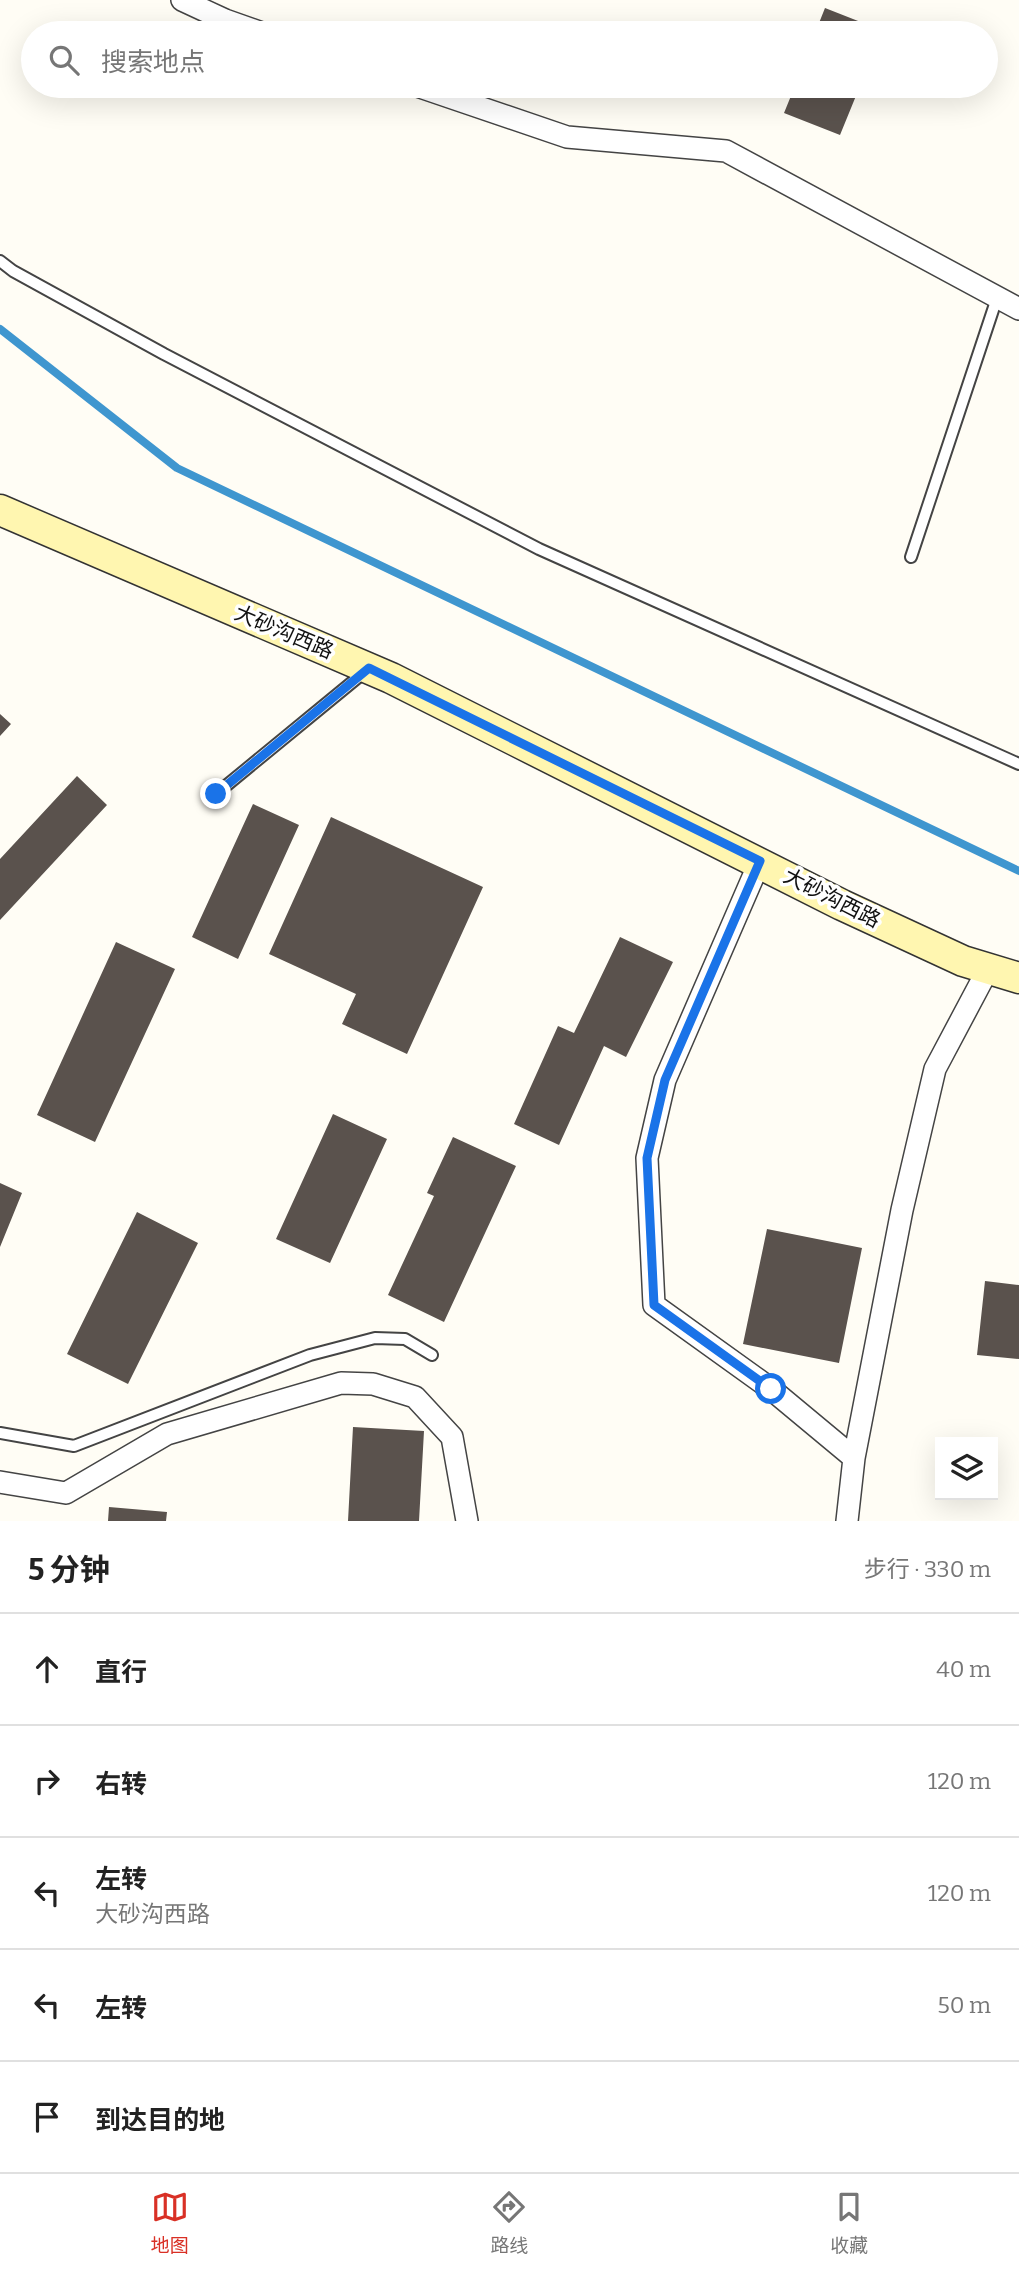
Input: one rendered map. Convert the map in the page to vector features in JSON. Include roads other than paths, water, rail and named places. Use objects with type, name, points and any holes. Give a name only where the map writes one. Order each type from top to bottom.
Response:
[{"type":"street","points":[[182,0],[228,21]]},
{"type":"street","points":[[452,98],[567,137],[726,151],[1019,309]]},
{"type":"street","name":"大砂沟西路","points":[[0,510],[369,668],[760,861],[842,905],[987,971],[1019,978]]},
{"type":"street","points":[[760,861],[665,1080],[647,1158],[654,1305],[771,1389],[854,1458]]},
{"type":"street","points":[[848,1521],[854,1458],[902,1210],[935,1069],[987,971]]},
{"type":"street","points":[[0,1482],[66,1493],[167,1434],[341,1383],[373,1384],[415,1397],[452,1437],[467,1521]]},
{"type":"lane","points":[[0,261],[13,271],[164,354],[539,549],[1019,764]]},
{"type":"lane","points":[[911,557],[997,298]]},
{"type":"lane","points":[[216,794],[369,668]]},
{"type":"lane","points":[[0,1433],[74,1446],[310,1355],[374,1338],[405,1339],[432,1354]]},
{"type":"waterway","points":[[0,329],[177,468],[1019,871]]}]
